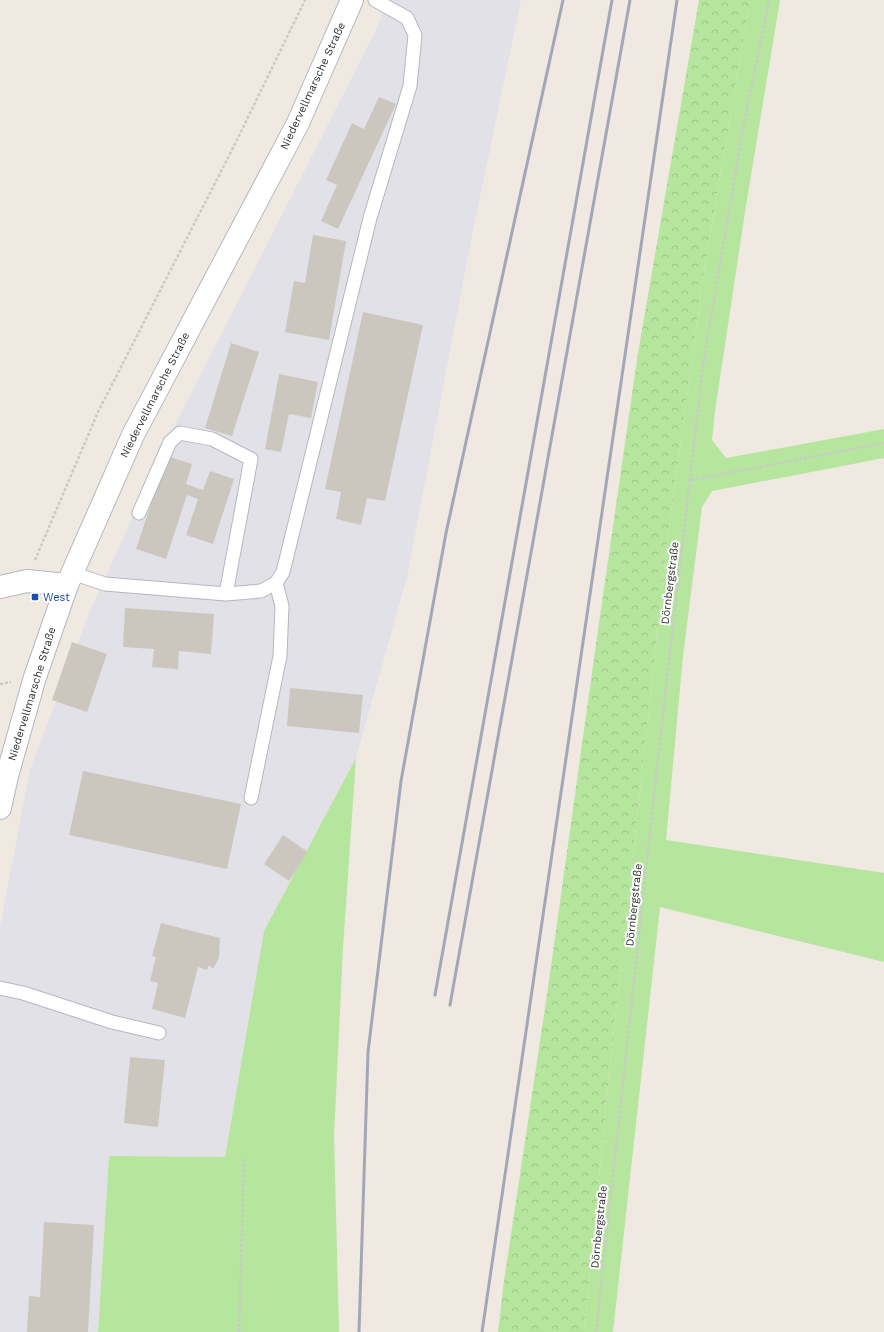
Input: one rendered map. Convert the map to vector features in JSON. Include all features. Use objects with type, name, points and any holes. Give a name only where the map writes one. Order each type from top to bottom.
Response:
[{"type":"main road","name":"Niedervellmarsche Straße","points":[[0,808],[7,776],[36,676],[69,579],[133,435],[298,123],[352,0]]},
{"type":"main road","points":[[0,587],[27,581],[69,579]]},
{"type":"lane","points":[[69,579],[105,584],[226,594],[261,591],[276,584],[282,572],[370,218],[410,86],[415,35],[407,18],[375,0]]},
{"type":"lane","points":[[139,513],[170,442],[180,433],[212,439],[251,459],[226,594]]},
{"type":"lane","points":[[251,798],[280,656],[282,606],[276,584]]},
{"type":"lane","points":[[0,988],[23,992],[112,1022],[159,1033]]},
{"type":"path","points":[[27,581],[39,548],[98,412],[234,146],[305,0]]},
{"type":"path","name":"Dörnbergstraße","points":[[596,1332],[662,722],[704,365],[742,139],[769,0]]},
{"type":"path","points":[[691,480],[884,443]]},
{"type":"path","points":[[239,1332],[244,1159]]},
{"type":"shaded area","points":[[387,0],[521,0],[471,240],[407,577],[356,758],[264,931],[225,1157],[109,1156],[98,1332],[0,1332],[0,927],[30,770],[90,611],[170,435],[376,30]]},
{"type":"green space","points":[[699,0],[750,0],[703,278],[667,543],[608,1084],[584,1332],[498,1332],[504,1281],[547,995],[638,353]]},
{"type":"green space","points":[[750,0],[780,0],[745,212],[712,440],[726,458],[884,429],[884,458],[712,491],[702,507],[683,656],[666,840],[884,873],[884,962],[660,907],[613,1332],[584,1332],[608,1084],[667,543],[703,278]]},
{"type":"green space","points":[[356,758],[343,948],[334,1136],[339,1332],[98,1332],[109,1156],[225,1157],[264,931]]},
{"type":"building","points":[[379,97],[396,104],[338,229],[321,221],[337,185],[326,180],[352,123],[364,129]]},
{"type":"building","points":[[313,235],[346,241],[329,340],[285,332],[294,281],[305,283]]},
{"type":"building","points":[[363,312],[423,325],[385,501],[367,498],[361,525],[336,519],[341,492],[325,489]]},
{"type":"building","points":[[231,343],[259,352],[232,436],[205,428]]},
{"type":"building","points":[[279,374],[318,382],[311,418],[289,414],[281,452],[265,449]]},
{"type":"building","points":[[167,456],[192,464],[186,484],[203,490],[210,471],[234,479],[213,544],[186,535],[198,499],[187,495],[166,559],[136,549]]},
{"type":"building","points":[[125,608],[214,614],[211,654],[179,651],[178,669],[152,667],[154,649],[123,647]]},
{"type":"building","points":[[72,642],[107,654],[87,712],[52,700]]},
{"type":"building","points":[[290,688],[363,695],[359,733],[287,726]]},
{"type":"building","points":[[83,771],[241,804],[227,869],[69,835]]},
{"type":"building","points":[[283,835],[308,852],[289,881],[264,864]]},
{"type":"building","points":[[161,923],[220,938],[219,958],[213,969],[209,965],[207,970],[198,967],[185,1018],[152,1009],[158,983],[150,981],[156,957],[152,956]]},
{"type":"building","points":[[130,1057],[165,1060],[158,1127],[124,1123]]},
{"type":"building","points":[[44,1222],[94,1225],[88,1332],[27,1332],[29,1296],[40,1297]]},
{"type":"railway","points":[[359,1332],[368,1052],[401,781],[446,533],[563,0]]},
{"type":"railway","points":[[435,995],[612,0]]},
{"type":"railway","points":[[450,1005],[630,0]]},
{"type":"railway","points":[[482,1332],[677,0]]},
{"type":"place","name":"West","points":[[35,597]]}]
